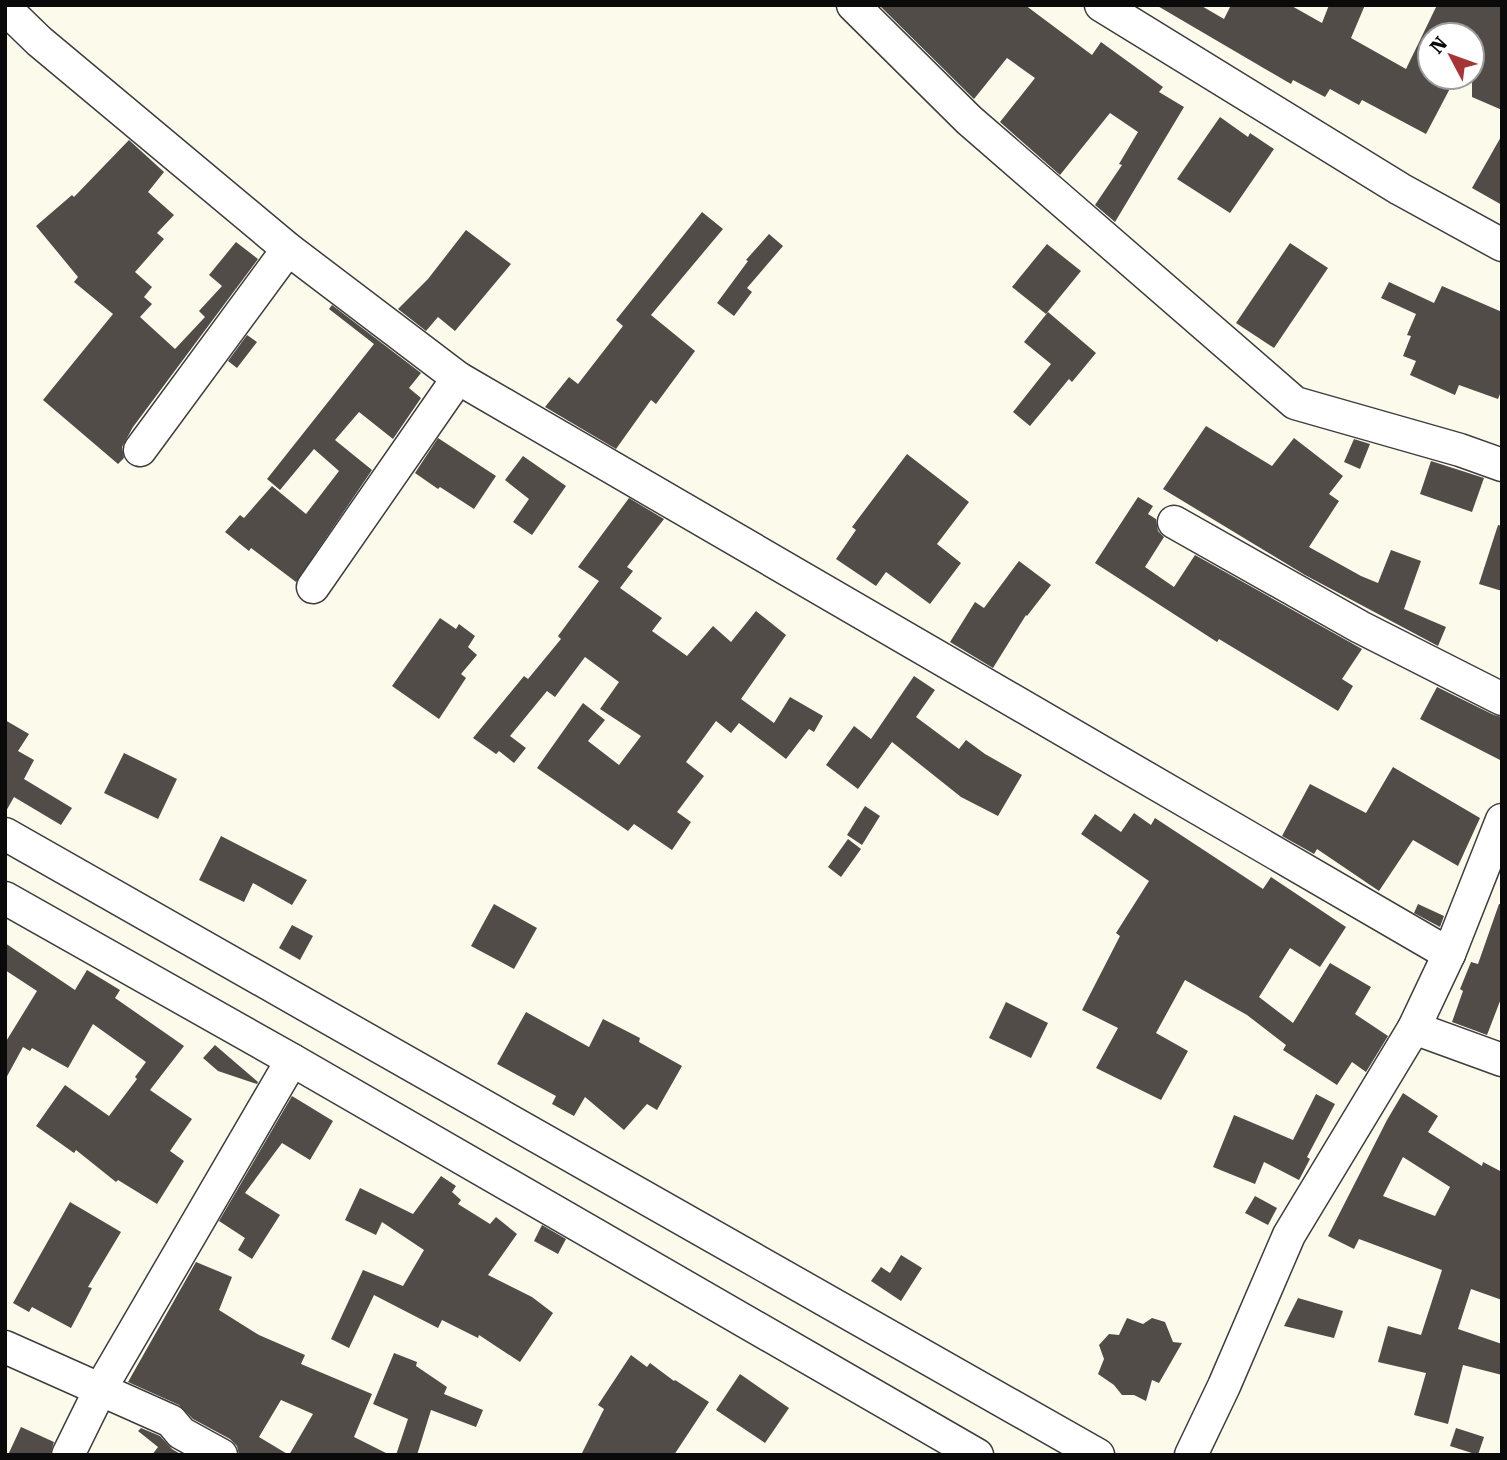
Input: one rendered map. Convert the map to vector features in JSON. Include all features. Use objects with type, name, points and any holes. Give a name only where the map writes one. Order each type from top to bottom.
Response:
[{"type":"street","points":[[853,5],[970,120],[1295,402],[1460,450],[1502,465]]},
{"type":"street","points":[[1101,5],[1400,188],[1502,245]]},
{"type":"street","points":[[5,8],[38,41],[288,249],[458,378],[1449,954]]},
{"type":"street","points":[[140,450],[288,249]]},
{"type":"street","points":[[313,587],[458,378]]},
{"type":"street","points":[[1174,522],[1360,627],[1502,699]]},
{"type":"street","points":[[1191,1455],[1289,1235],[1414,1028],[1449,954],[1502,820]]},
{"type":"street","points":[[5,834],[1098,1455]]},
{"type":"street","points":[[5,898],[292,1060],[977,1455]]},
{"type":"street","points":[[1414,1028],[1502,1060]]},
{"type":"street","points":[[68,1455],[101,1388],[292,1060]]},
{"type":"street","points":[[5,1347],[171,1421],[181,1433],[220,1455]]},
{"type":"building","points":[[879,5],[1025,5],[1092,55],[1101,42],[1163,87],[1159,92],[1184,107],[1115,222],[1095,205],[1122,165],[1119,164],[1138,132],[1110,113],[1060,175],[1000,122],[1035,78],[1007,58],[974,99]]},
{"type":"building","points":[[1156,5],[1200,5],[1224,19],[1231,5],[1290,5],[1322,23],[1329,5],[1365,5],[1351,38],[1406,69],[1416,48],[1416,91],[1449,91],[1426,134],[1362,100],[1359,105],[1330,89],[1325,97],[1293,80],[1291,84]]},
{"type":"building","points":[[1437,5],[1502,5],[1502,110],[1472,97],[1472,91],[1486,91],[1486,21],[1429,21]]},
{"type":"building","points":[[1220,117],[1248,137],[1250,133],[1274,149],[1230,213],[1177,179]]},
{"type":"building","points":[[1502,135],[1502,205],[1472,188]]},
{"type":"building","points":[[129,140],[164,172],[148,192],[174,215],[157,233],[164,239],[135,272],[152,287],[144,297],[152,304],[140,317],[175,349],[205,317],[199,311],[222,286],[209,275],[236,242],[258,259],[133,427],[122,447],[124,458],[118,464],[43,400],[113,314],[74,282],[78,277],[36,226],[72,195],[74,197]]},
{"type":"building","points":[[702,212],[723,229],[651,315],[695,351],[656,404],[651,400],[616,449],[545,407],[569,377],[578,384],[623,326],[616,320]]},
{"type":"building","points":[[466,230],[511,264],[455,331],[438,317],[426,331],[398,309],[428,279]]},
{"type":"building","points":[[769,234],[783,246],[747,288],[752,292],[734,316],[717,303],[748,261],[746,260]]},
{"type":"building","points":[[1290,243],[1328,268],[1274,348],[1236,323]]},
{"type":"building","points":[[1047,244],[1081,271],[1046,314],[1012,287]]},
{"type":"building","points":[[1389,282],[1434,303],[1442,286],[1502,312],[1502,389],[1498,399],[1459,385],[1455,395],[1410,375],[1416,361],[1403,356],[1411,336],[1407,335],[1416,314],[1381,298]]},
{"type":"building","points":[[332,305],[421,373],[409,388],[421,398],[393,439],[359,412],[335,440],[372,470],[296,582],[225,532],[240,515],[244,518],[272,486],[306,514],[339,471],[314,449],[280,490],[267,479],[374,344],[329,309]]},
{"type":"building","points":[[1048,312],[1096,353],[1072,382],[1069,379],[1030,426],[1013,412],[1051,364],[1024,342]]},
{"type":"building","points":[[247,335],[257,342],[237,368],[228,361]]},
{"type":"building","points":[[1206,426],[1272,466],[1294,438],[1343,476],[1329,494],[1339,501],[1309,547],[1378,583],[1391,550],[1421,561],[1404,609],[1446,627],[1438,646],[1305,575],[1163,489]]},
{"type":"building","points":[[438,438],[496,476],[474,509],[415,473]]},
{"type":"building","points":[[1354,439],[1370,444],[1360,469],[1344,462]]},
{"type":"building","points":[[907,454],[969,502],[937,544],[961,563],[930,604],[886,572],[876,586],[836,559],[856,530],[852,527]]},
{"type":"building","points":[[523,456],[566,486],[532,535],[513,522],[529,499],[505,480]]},
{"type":"building","points":[[1431,461],[1484,478],[1472,512],[1420,494]]},
{"type":"building","points":[[1138,497],[1153,506],[1148,514],[1156,519],[1158,531],[1164,537],[1145,567],[1174,587],[1195,555],[1362,649],[1342,679],[1353,686],[1338,711],[1219,639],[1217,642],[1095,563]]},
{"type":"building","points":[[629,498],[664,519],[627,567],[633,571],[620,588],[662,618],[652,631],[687,656],[713,626],[731,642],[756,611],[786,635],[741,699],[774,723],[790,697],[823,716],[814,732],[809,729],[786,759],[739,723],[731,733],[716,721],[686,762],[704,776],[677,812],[691,822],[672,850],[634,824],[628,831],[537,768],[583,703],[605,720],[588,741],[619,765],[641,736],[600,709],[619,682],[585,657],[555,697],[547,691],[510,736],[526,748],[514,763],[499,751],[496,754],[473,738],[524,676],[528,679],[561,639],[558,636],[599,581],[578,567]]},
{"type":"building","points":[[1498,525],[1502,526],[1502,591],[1479,584]]},
{"type":"building","points":[[1019,561],[1051,585],[1026,615],[993,668],[950,642],[975,602],[984,608]]},
{"type":"building","points":[[440,618],[456,629],[459,624],[475,636],[468,647],[477,655],[461,674],[466,678],[439,719],[392,686]]},
{"type":"building","points":[[914,676],[935,690],[916,717],[959,749],[966,740],[1022,775],[998,816],[961,797],[892,742],[858,789],[826,765],[854,726],[871,739]]},
{"type":"building","points":[[1437,687],[1502,717],[1502,761],[1420,719]]},
{"type":"building","points":[[5,720],[29,734],[18,751],[34,760],[24,779],[72,808],[61,825],[14,797],[5,813]]},
{"type":"building","points":[[124,753],[177,779],[158,819],[104,793]]},
{"type":"building","points":[[1393,767],[1480,818],[1458,866],[1413,840],[1379,891],[1317,849],[1314,854],[1282,836],[1310,784],[1366,813]]},
{"type":"building","points":[[865,806],[880,816],[862,845],[847,835]]},
{"type":"building","points":[[1134,813],[1151,825],[1155,818],[1263,889],[1271,877],[1346,927],[1320,967],[1290,948],[1259,997],[1293,1023],[1330,963],[1371,987],[1355,1014],[1388,1036],[1366,1072],[1352,1062],[1337,1085],[1283,1050],[1286,1045],[1247,1015],[1185,980],[1156,1033],[1188,1051],[1161,1100],[1096,1068],[1118,1028],[1082,1010],[1120,936],[1116,933],[1149,881],[1081,834],[1095,814],[1121,832]]},
{"type":"building","points":[[221,836],[307,880],[292,905],[253,883],[244,902],[199,880]]},
{"type":"building","points":[[848,839],[861,849],[841,877],[828,867]]},
{"type":"building","points":[[494,904],[537,928],[514,969],[471,946]]},
{"type":"building","points":[[1418,904],[1444,916],[1440,927],[1414,913]]},
{"type":"building","points":[[1499,904],[1502,904],[1502,996],[1487,1035],[1452,1022],[1463,991],[1460,989],[1471,962],[1478,964]]},
{"type":"building","points":[[292,925],[313,936],[300,960],[279,948]]},
{"type":"building","points":[[5,943],[75,990],[87,970],[120,990],[115,998],[184,1046],[150,1090],[192,1119],[170,1151],[184,1161],[157,1204],[118,1180],[116,1182],[76,1150],[74,1153],[36,1126],[65,1085],[109,1116],[137,1079],[135,1077],[146,1062],[93,1024],[68,1068],[32,1048],[30,1051],[23,1047],[5,1080],[5,1043],[37,991],[5,970]]},
{"type":"building","points":[[1006,1002],[1048,1023],[1031,1058],[989,1038]]},
{"type":"building","points":[[526,1012],[589,1047],[603,1019],[640,1038],[639,1042],[682,1066],[657,1110],[647,1104],[624,1130],[585,1097],[574,1116],[552,1104],[556,1096],[497,1064]]},
{"type":"building","points":[[215,1045],[258,1082],[257,1084],[218,1071],[203,1058]]},
{"type":"building","points":[[1403,1093],[1438,1116],[1428,1132],[1482,1166],[1483,1162],[1502,1172],[1502,1300],[1471,1289],[1458,1329],[1502,1344],[1502,1375],[1463,1365],[1448,1424],[1414,1415],[1426,1373],[1378,1362],[1388,1326],[1421,1335],[1442,1270],[1359,1239],[1354,1249],[1328,1236]],"holes":[[[1403,1157],[1450,1187],[1435,1216],[1383,1196]]]},
{"type":"building","points":[[1316,1094],[1335,1104],[1307,1157],[1310,1159],[1299,1180],[1264,1162],[1255,1184],[1213,1167],[1234,1115],[1293,1140]]},
{"type":"building","points":[[292,1096],[333,1121],[310,1160],[282,1143],[245,1193],[280,1215],[252,1259],[238,1250],[245,1238],[219,1221]]},
{"type":"building","points":[[441,1176],[456,1186],[452,1192],[461,1200],[458,1204],[490,1224],[496,1217],[517,1234],[488,1275],[532,1297],[553,1313],[520,1362],[479,1335],[478,1338],[442,1320],[438,1328],[374,1295],[349,1348],[331,1339],[363,1270],[403,1286],[424,1250],[382,1222],[376,1235],[345,1220],[360,1188],[413,1214]]},
{"type":"building","points":[[1255,1196],[1277,1208],[1268,1225],[1245,1213]]},
{"type":"building","points":[[70,1202],[121,1232],[88,1287],[92,1288],[71,1328],[32,1307],[29,1312],[13,1303]]},
{"type":"building","points":[[542,1225],[566,1239],[558,1254],[534,1241]]},
{"type":"building","points":[[901,1255],[922,1268],[901,1301],[871,1281],[881,1267],[890,1273]]},
{"type":"building","points":[[196,1262],[232,1277],[219,1310],[259,1335],[305,1355],[301,1364],[372,1394],[354,1437],[390,1455],[289,1455],[239,1455],[237,1446],[230,1439],[193,1419],[179,1405],[128,1382]],"holes":[[[281,1400],[313,1414],[289,1455],[259,1437]]]},
{"type":"building","points":[[1298,1298],[1343,1311],[1334,1338],[1284,1326]]},
{"type":"building","points":[[1127,1318],[1143,1324],[1152,1318],[1165,1322],[1173,1342],[1182,1343],[1159,1383],[1152,1380],[1146,1401],[1134,1395],[1122,1395],[1114,1385],[1098,1374],[1104,1359],[1099,1345],[1109,1334],[1119,1335]]},
{"type":"building","points":[[394,1353],[417,1362],[416,1366],[447,1387],[444,1394],[483,1410],[476,1427],[431,1410],[417,1455],[396,1455],[408,1419],[373,1404]]},
{"type":"building","points":[[631,1355],[647,1367],[650,1363],[709,1402],[674,1455],[581,1455],[604,1409],[598,1405]]},
{"type":"building","points":[[740,1374],[789,1408],[765,1443],[716,1410]]},
{"type":"building","points":[[21,1427],[54,1442],[50,1455],[8,1455]]},
{"type":"building","points":[[141,1428],[160,1436],[182,1455],[152,1455],[158,1447],[138,1431]]},
{"type":"building","points":[[1456,1428],[1484,1437],[1478,1455],[1450,1446]]}]
